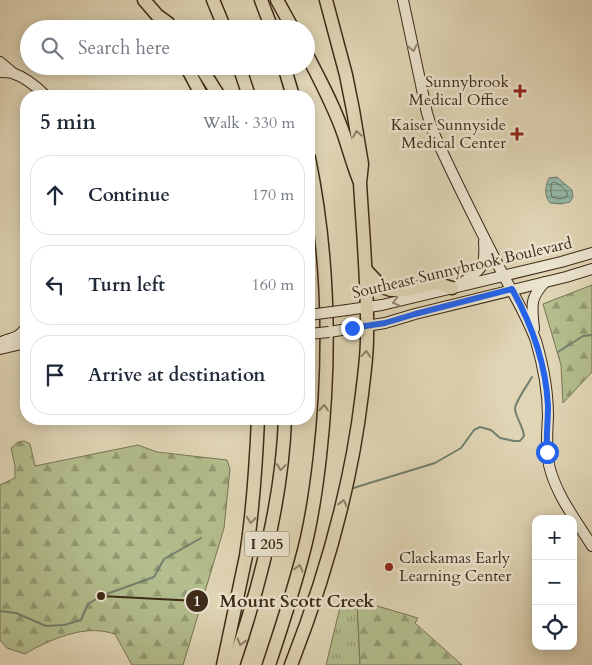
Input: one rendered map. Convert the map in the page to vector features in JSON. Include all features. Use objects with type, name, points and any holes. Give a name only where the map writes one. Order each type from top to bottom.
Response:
[{"type":"highway","points":[[144,0],[164,20]]},
{"type":"highway","points":[[213,0],[221,20]]},
{"type":"highway","points":[[261,0],[269,20]]},
{"type":"highway","points":[[277,0],[288,20]]},
{"type":"highway","points":[[291,665],[332,547],[346,490],[359,416],[366,361],[366,270],[360,183],[362,164],[346,75],[326,0]]},
{"type":"highway","points":[[157,15],[160,20]]},
{"type":"highway","points":[[315,71],[333,107],[360,183]]},
{"type":"highway","points":[[191,75],[199,90]]},
{"type":"highway","points":[[206,75],[215,90]]},
{"type":"highway","points":[[242,75],[247,90]]},
{"type":"highway","points":[[287,75],[291,90]]},
{"type":"highway","name":"I 205","points":[[269,665],[307,538],[324,423],[326,298],[323,253],[315,195]]},
{"type":"highway","points":[[366,270],[382,288],[391,290],[408,290],[435,283],[455,287]]},
{"type":"highway","points":[[223,665],[249,539],[258,425]]},
{"type":"highway","name":"I 205","points":[[233,665],[258,583],[272,524],[280,474],[284,425]]},
{"type":"main road","points":[[403,0],[432,130],[483,235],[524,312],[536,342],[548,405],[546,443],[548,459],[556,486],[592,546]]},
{"type":"main road","points":[[0,62],[39,90]]},
{"type":"main road","points":[[0,72],[13,73]]},
{"type":"main road","points":[[455,287],[476,273],[483,265],[485,254],[483,235]]},
{"type":"main road","name":"Southeast Sunnybrook Boulevard","points":[[315,314],[382,305],[561,262],[592,252]]},
{"type":"main road","name":"Southeast Sunnybrook Boulevard","points":[[315,333],[385,323],[592,269]]},
{"type":"main road","points":[[536,342],[532,301],[535,293],[544,282]]},
{"type":"main road","points":[[0,335],[20,331]]},
{"type":"main road","points":[[0,343],[20,335]]},
{"type":"main road","points":[[0,348],[20,344]]},
{"type":"green space","points":[[592,285],[592,372],[563,403],[561,365],[543,304]]},
{"type":"green space","points":[[24,441],[30,444],[35,466],[138,445],[157,452],[227,460],[230,469],[224,528],[183,665],[132,665],[115,634],[104,631],[71,634],[51,641],[25,654],[7,648],[0,640],[0,485],[15,478],[15,466],[11,448],[18,442]]},
{"type":"green space","points":[[342,599],[357,600],[360,665],[326,665]]},
{"type":"green space","points":[[357,600],[418,618],[415,623],[462,665],[360,665]]},
{"type":"water","points":[[557,177],[572,190],[573,197],[570,202],[561,204],[550,203],[548,200],[546,188],[549,178]]},
{"type":"waterway","points":[[558,352],[583,336],[592,335]]},
{"type":"waterway","points":[[350,489],[435,463],[461,448],[474,430],[480,427],[491,430],[500,438],[520,441],[524,436],[515,409],[519,398],[532,377]]},
{"type":"waterway","points":[[0,611],[16,613],[46,626],[64,625],[81,620],[88,604],[101,596],[154,577],[164,559],[201,538]]},
{"type":"place","name":"Sunnybrook Medical Office","points":[[520,91]]},
{"type":"place","name":"Kaiser Sunnyside Medical Center","points":[[517,134]]},
{"type":"place","name":"Clackamas Early Learning Center","points":[[389,567]]},
{"type":"place","name":"Mount Scott Creek","points":[[101,596]]},
{"type":"route","points":[[352,328],[385,323],[512,289],[536,342],[541,364],[548,405],[547,452]]}]
